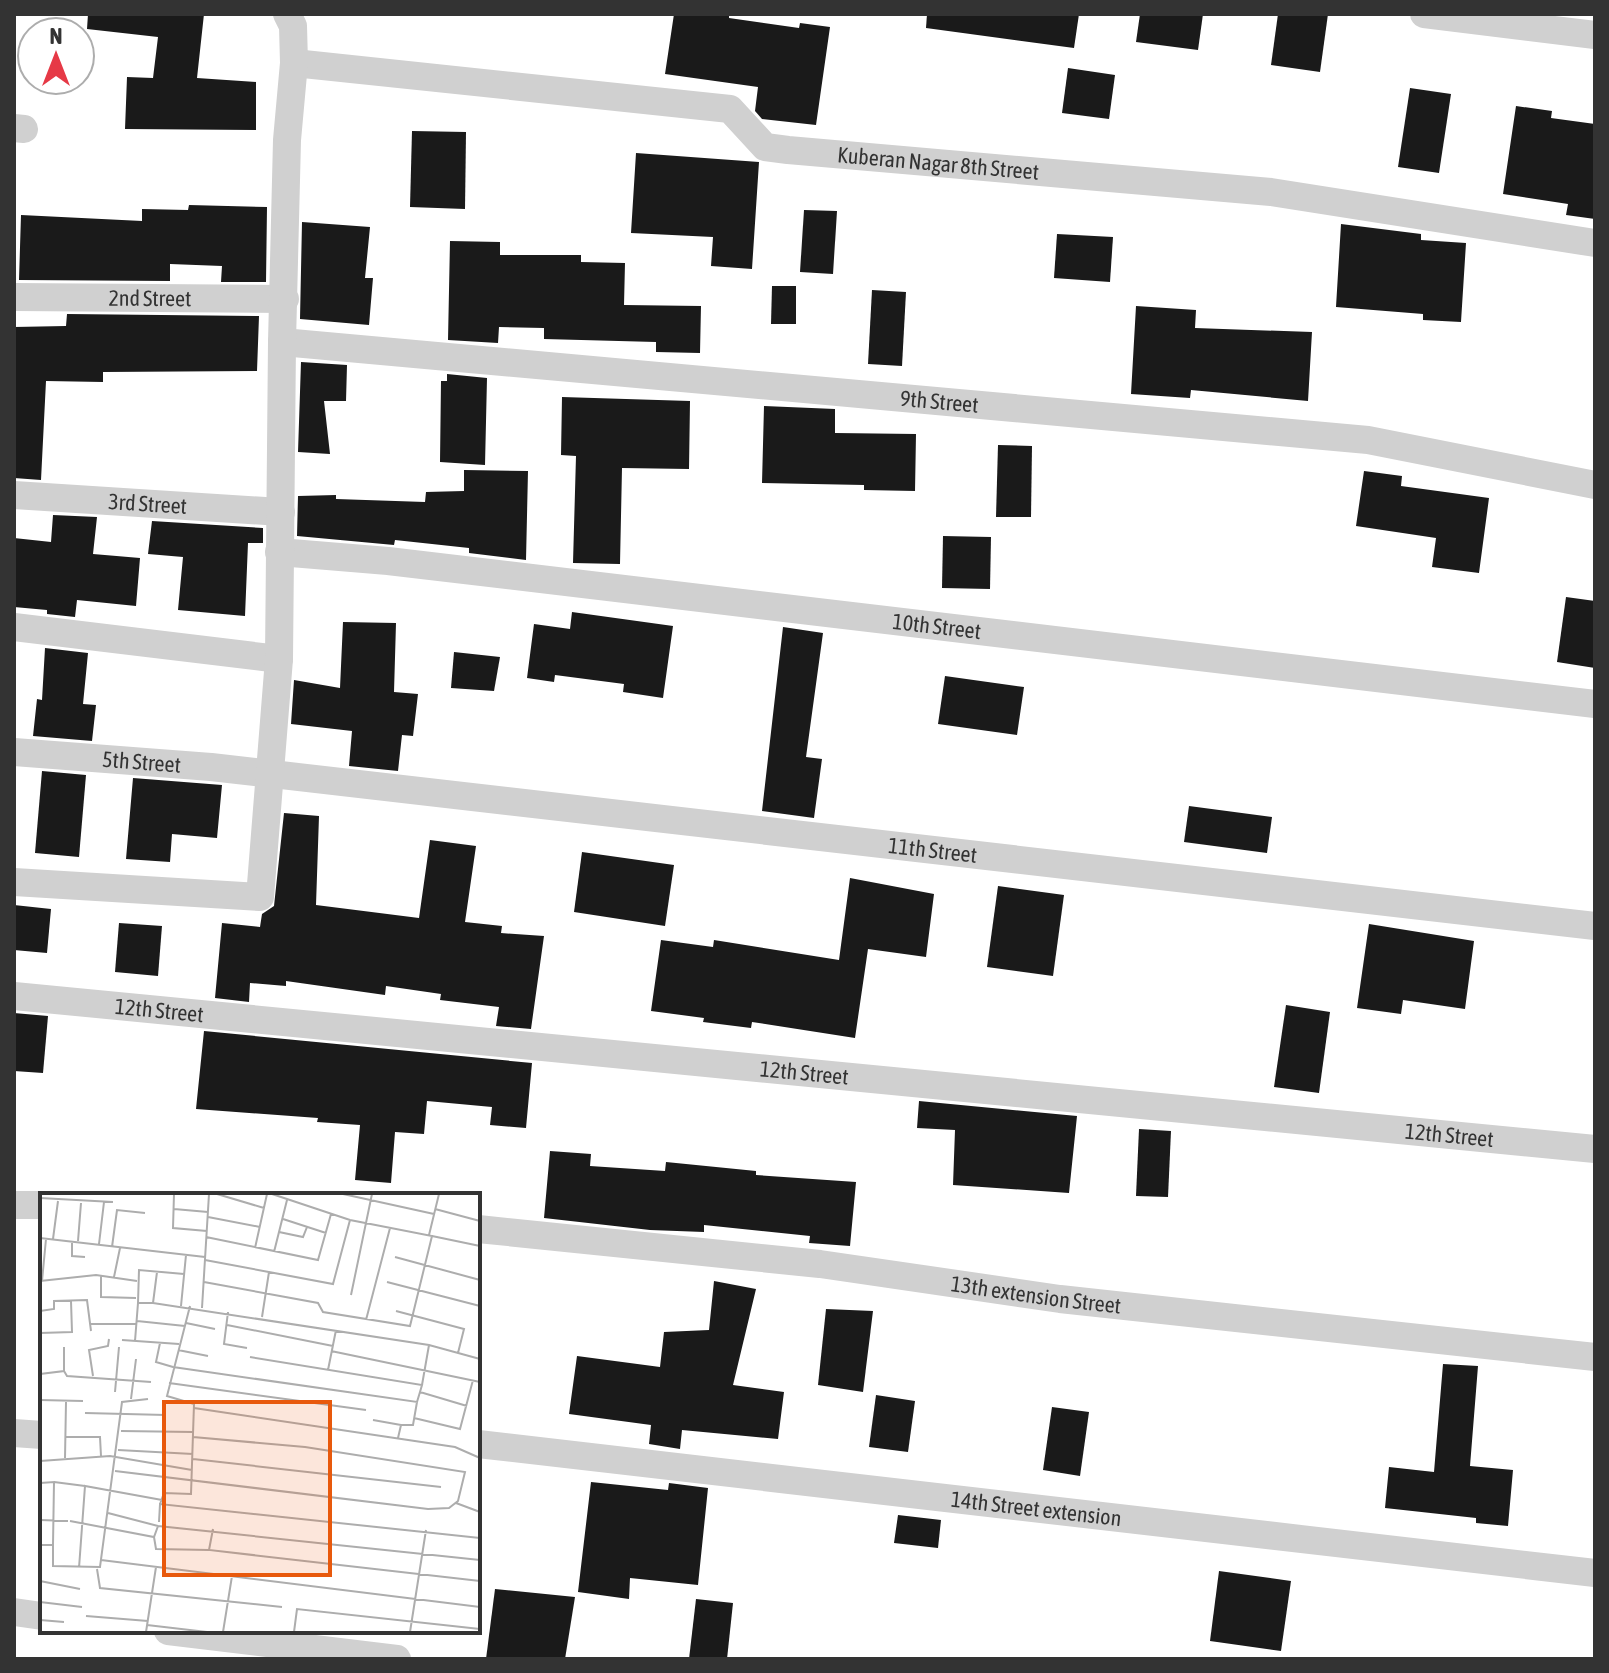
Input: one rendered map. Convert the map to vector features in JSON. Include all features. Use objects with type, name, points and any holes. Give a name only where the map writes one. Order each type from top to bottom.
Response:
[{"type":"street","points":[[14,882],[260,897],[279,659],[287,140],[294,63],[293,26],[287,14]]},
{"type":"street","points":[[1424,14],[1595,35]]},
{"type":"street","name":"Kuberan Nagar 8th Street","points":[[294,63],[730,109],[765,147],[777,149],[1271,192],[1595,243]]},
{"type":"street","name":"2nd Street","points":[[14,297],[285,299]]},
{"type":"street","name":"9th Street","points":[[282,342],[1368,440],[1595,485]]},
{"type":"street","name":"3rd Street","points":[[14,495],[281,512]]},
{"type":"street","name":"10th Street","points":[[279,552],[388,561],[1595,704]]},
{"type":"street","points":[[14,627],[279,659]]},
{"type":"street","name":"5th Street","points":[[14,752],[269,773]]},
{"type":"street","name":"11th Street","points":[[269,773],[1595,926]]},
{"type":"street","name":"12th Street","points":[[14,996],[1595,1149]]},
{"type":"street","points":[[14,1205],[40,1205]]},
{"type":"street","name":"13th extension Street","points":[[480,1229],[820,1264],[1060,1299],[1595,1357]]},
{"type":"street","points":[[14,1433],[40,1435]]},
{"type":"street","name":"14th Street extension","points":[[480,1444],[1595,1573]]},
{"type":"street","points":[[14,1612],[40,1616]]},
{"type":"street","points":[[184,1633],[397,1659]]},
{"type":"building","points":[[204,14],[197,78],[256,82],[256,130],[125,129],[127,77],[153,78],[158,37],[96,30],[96,16],[88,16]]},
{"type":"building","points":[[674,14],[729,14],[729,18],[799,28],[800,23],[830,27],[816,125],[762,119],[755,111],[758,87],[665,74]]},
{"type":"building","points":[[927,14],[1079,14],[1074,48],[926,28]]},
{"type":"building","points":[[1140,14],[1203,14],[1198,50],[1136,42]]},
{"type":"building","points":[[1278,14],[1328,14],[1320,72],[1271,65]]},
{"type":"building","points":[[1068,68],[1115,75],[1109,119],[1062,113]]},
{"type":"building","points":[[1410,88],[1451,94],[1439,173],[1398,167]]},
{"type":"building","points":[[1516,106],[1552,111],[1551,118],[1595,124],[1595,219],[1566,215],[1568,204],[1503,194]]},
{"type":"building","points":[[412,131],[466,132],[465,209],[410,207]]},
{"type":"building","points":[[636,153],[759,162],[752,269],[711,266],[713,237],[631,233]]},
{"type":"building","points":[[189,205],[267,207],[266,282],[221,282],[222,266],[170,264],[170,281],[19,280],[21,215],[142,221],[142,209],[188,210]]},
{"type":"building","points":[[804,210],[837,211],[833,274],[800,272]]},
{"type":"building","points":[[302,222],[370,227],[365,278],[373,278],[369,325],[300,319]]},
{"type":"building","points":[[1341,224],[1421,234],[1421,240],[1466,243],[1461,322],[1423,320],[1423,314],[1336,307]]},
{"type":"building","points":[[1057,234],[1113,237],[1110,282],[1054,278]]},
{"type":"building","points":[[450,241],[500,242],[500,255],[581,255],[581,262],[625,263],[624,305],[701,306],[700,353],[656,352],[656,342],[544,339],[544,328],[499,327],[498,343],[448,340]]},
{"type":"building","points":[[772,286],[796,286],[796,324],[771,324]]},
{"type":"building","points":[[872,290],[906,292],[902,366],[868,364]]},
{"type":"building","points":[[1136,306],[1196,310],[1195,328],[1312,332],[1308,401],[1191,390],[1190,398],[1131,394]]},
{"type":"building","points":[[67,314],[259,316],[257,371],[103,372],[103,382],[46,381],[41,480],[14,478],[14,327],[66,326]]},
{"type":"building","points":[[301,362],[347,365],[346,401],[324,401],[330,454],[298,452]]},
{"type":"building","points":[[447,374],[487,378],[485,465],[440,462],[441,381],[447,381]]},
{"type":"building","points":[[562,397],[690,401],[689,469],[622,468],[620,564],[573,563],[576,456],[561,455]]},
{"type":"building","points":[[764,406],[835,409],[835,433],[916,434],[915,491],[864,490],[864,485],[762,483]]},
{"type":"building","points":[[998,445],[1032,446],[1031,517],[996,517]]},
{"type":"building","points":[[464,470],[528,471],[526,560],[469,553],[469,548],[395,540],[394,545],[297,536],[298,496],[336,495],[336,499],[425,502],[426,492],[464,491]]},
{"type":"building","points":[[1364,471],[1402,476],[1401,486],[1489,498],[1479,573],[1432,567],[1436,538],[1356,526]]},
{"type":"building","points":[[53,515],[97,517],[93,554],[140,558],[136,606],[77,600],[75,617],[14,607],[14,538],[51,542]]},
{"type":"building","points":[[152,521],[263,528],[263,543],[248,543],[245,616],[178,610],[183,557],[148,554]]},
{"type":"building","points":[[943,536],[991,537],[990,589],[942,588]]},
{"type":"building","points":[[1566,597],[1595,601],[1595,668],[1557,662]]},
{"type":"building","points":[[572,612],[673,626],[663,698],[623,692],[624,684],[555,675],[554,682],[527,678],[534,624],[570,629]]},
{"type":"building","points":[[343,622],[396,623],[394,692],[418,694],[413,736],[402,735],[398,771],[349,766],[352,731],[291,724],[294,680],[340,688]]},
{"type":"building","points":[[783,627],[823,633],[806,757],[822,759],[814,818],[762,811]]},
{"type":"building","points":[[45,648],[88,653],[83,704],[96,705],[92,741],[33,736],[37,699],[42,700]]},
{"type":"building","points":[[454,652],[500,657],[494,691],[451,688]]},
{"type":"building","points":[[945,676],[1024,687],[1017,735],[938,724]]},
{"type":"building","points":[[42,771],[86,775],[79,857],[35,853]]},
{"type":"building","points":[[133,778],[222,785],[217,838],[172,834],[170,862],[126,859]]},
{"type":"building","points":[[1189,806],[1272,817],[1267,853],[1184,842]]},
{"type":"building","points":[[284,813],[319,816],[316,905],[419,918],[430,840],[476,846],[465,922],[502,926],[501,933],[544,936],[531,1029],[496,1026],[499,1007],[440,1000],[441,994],[386,986],[385,995],[286,981],[286,986],[250,983],[249,1002],[215,998],[222,923],[260,927],[262,914],[274,906]]},
{"type":"building","points":[[582,852],[674,865],[665,926],[574,912]]},
{"type":"building","points":[[850,878],[934,894],[926,957],[868,949],[855,1038],[752,1022],[751,1028],[703,1022],[704,1018],[651,1011],[661,940],[713,947],[714,940],[839,960]]},
{"type":"building","points":[[998,886],[1064,895],[1053,976],[987,967]]},
{"type":"building","points":[[14,905],[51,909],[47,953],[14,950]]},
{"type":"building","points":[[119,923],[162,926],[158,976],[115,972]]},
{"type":"building","points":[[1369,924],[1474,941],[1465,1009],[1403,1000],[1401,1014],[1357,1008]]},
{"type":"building","points":[[1286,1005],[1330,1012],[1319,1093],[1274,1087]]},
{"type":"building","points":[[14,1013],[48,1016],[43,1073],[14,1071]]},
{"type":"building","points":[[204,1031],[532,1063],[526,1128],[490,1125],[492,1107],[427,1101],[424,1134],[395,1132],[391,1183],[355,1180],[360,1125],[317,1122],[318,1118],[196,1109]]},
{"type":"building","points":[[919,1101],[1077,1116],[1069,1193],[953,1185],[955,1130],[917,1128]]},
{"type":"building","points":[[1139,1129],[1171,1131],[1168,1197],[1136,1196]]},
{"type":"building","points":[[550,1151],[591,1154],[590,1166],[665,1171],[666,1162],[756,1171],[756,1175],[856,1182],[850,1246],[809,1243],[810,1236],[704,1225],[704,1232],[650,1230],[544,1218]]},
{"type":"building","points":[[714,1281],[756,1289],[733,1385],[784,1392],[778,1439],[682,1430],[680,1449],[649,1444],[651,1425],[569,1414],[577,1356],[660,1367],[664,1332],[709,1330]]},
{"type":"building","points":[[826,1309],[873,1311],[863,1392],[818,1385]]},
{"type":"building","points":[[1443,1364],[1478,1366],[1470,1466],[1513,1470],[1508,1526],[1476,1523],[1476,1518],[1385,1508],[1389,1467],[1434,1472]]},
{"type":"building","points":[[876,1395],[915,1401],[908,1452],[869,1447]]},
{"type":"building","points":[[1052,1407],[1089,1412],[1080,1476],[1043,1470]]},
{"type":"building","points":[[591,1482],[668,1490],[669,1483],[708,1488],[698,1585],[630,1578],[629,1599],[578,1592]]},
{"type":"building","points":[[898,1515],[941,1520],[938,1548],[894,1543]]},
{"type":"building","points":[[1219,1571],[1291,1581],[1281,1651],[1210,1641]]},
{"type":"building","points":[[495,1589],[575,1597],[565,1659],[486,1659]]},
{"type":"building","points":[[696,1599],[733,1603],[727,1659],[689,1659]]}]
